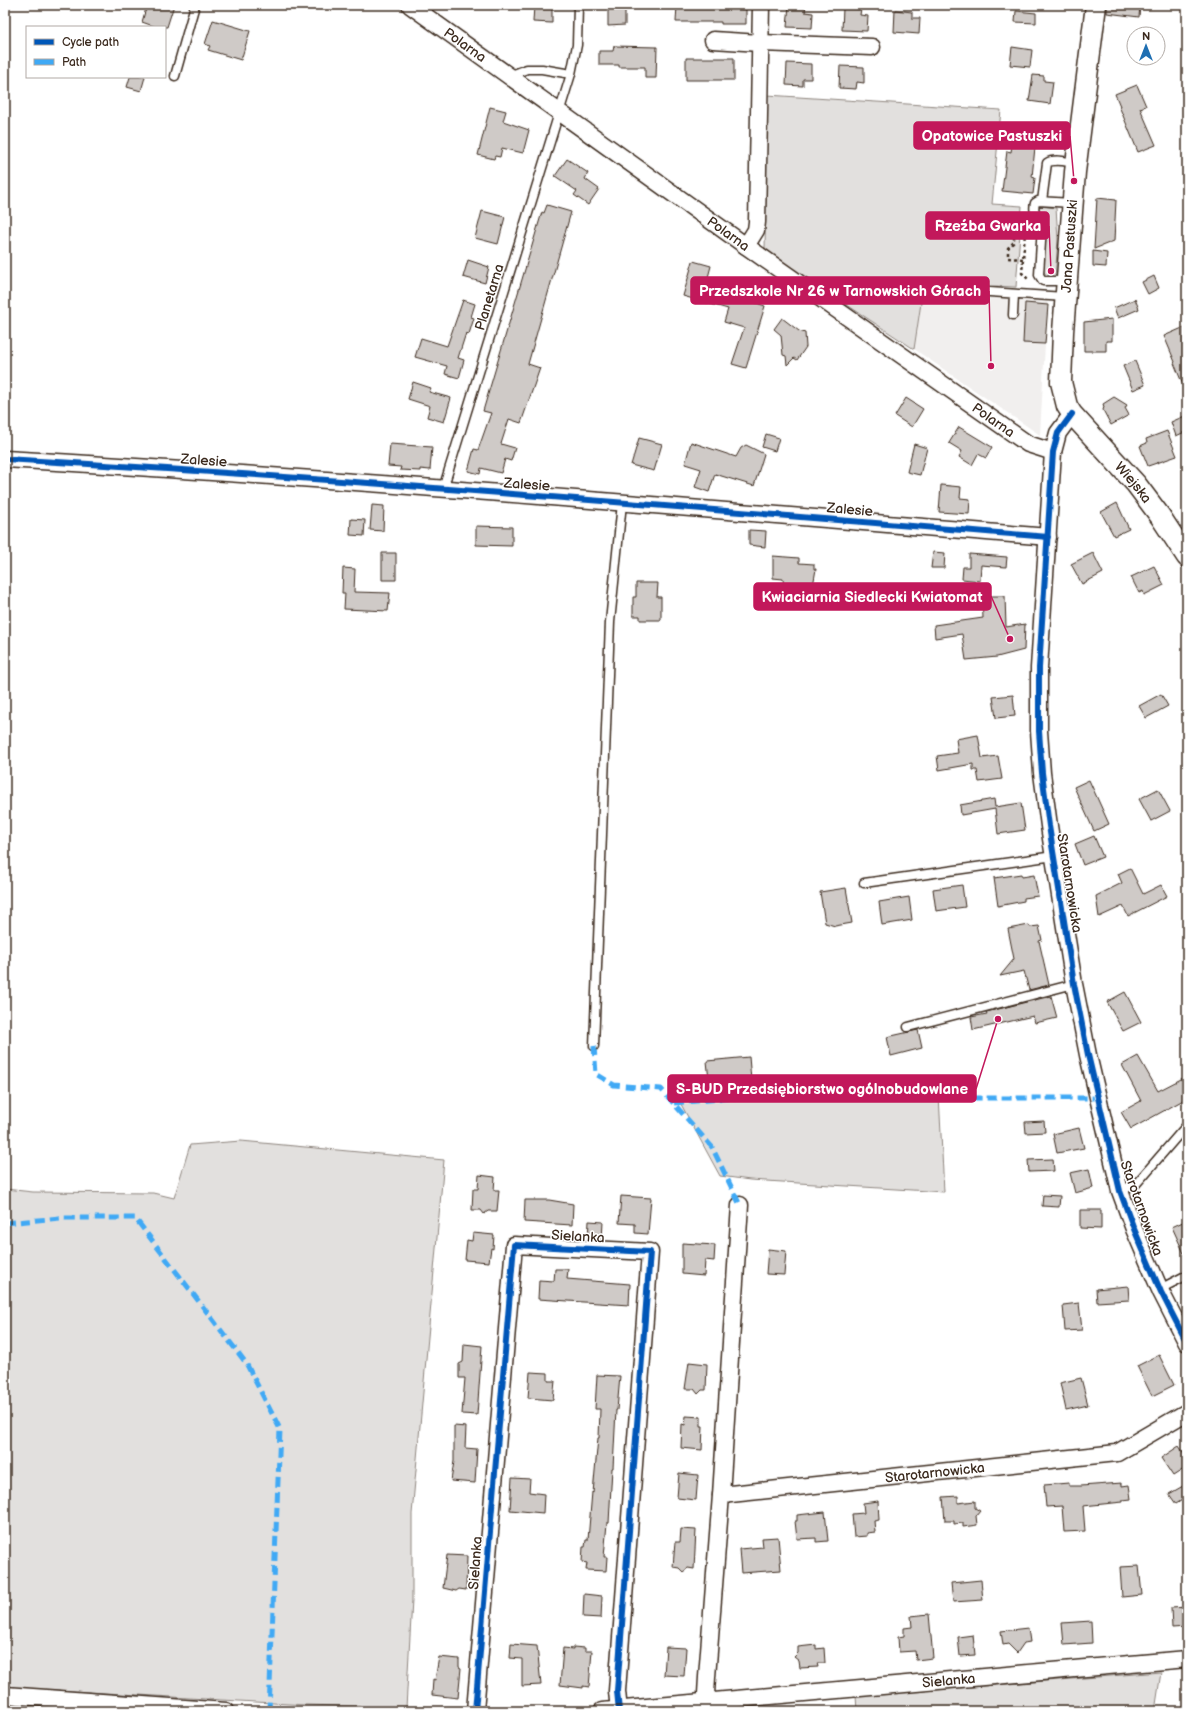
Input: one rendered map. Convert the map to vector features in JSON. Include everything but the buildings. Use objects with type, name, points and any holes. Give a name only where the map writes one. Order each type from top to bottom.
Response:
[{"type":"street","name":"Polarna","points":[[410,5],[746,246],[1028,444],[1053,452]]},
{"type":"street","points":[[746,246],[756,230],[758,222],[761,5]]},
{"type":"street","name":"Jana Pastuszki","points":[[1072,414],[1067,406],[1061,382],[1066,289],[1076,163],[1096,5]]},
{"type":"street","points":[[713,40],[872,47]]},
{"type":"street","name":"Starotarnowicka","points":[[1072,414],[1058,433],[1053,452],[1039,668],[1039,731],[1042,773],[1074,984],[1088,1055],[1120,1191],[1134,1229],[1160,1289],[1187,1343]]},
{"type":"street","name":"Wiejska","points":[[1072,414],[1136,484],[1160,516],[1187,557]]},
{"type":"street","name":"Zalesie","points":[[5,459],[158,468],[1048,537]]},
{"type":"street","points":[[712,1706],[706,1694],[706,1683],[721,1495],[740,1205]]},
{"type":"street","name":"Sielanka","points":[[475,1711],[514,1245],[650,1252],[617,1691],[617,1703],[619,1710]]},
{"type":"street","name":"Starotarnowicka","points":[[721,1495],[1117,1453],[1187,1412]]},
{"type":"street","name":"Sielanka","points":[[602,1711],[712,1706],[1187,1659]]},
{"type":"street","points":[[5,1695],[100,1707],[226,1711]]},
{"type":"lane","points":[[174,76],[195,5]]},
{"type":"lane","name":"Planetarna","points":[[443,490],[571,74],[577,45],[578,5]]},
{"type":"lane","points":[[508,76],[527,69],[542,69],[571,74]]},
{"type":"lane","points":[[1042,201],[1047,163],[1050,161],[1060,161],[1076,163]]},
{"type":"lane","points":[[1066,289],[1043,280],[1039,275],[1042,225],[1034,213],[1033,208],[1034,204],[1038,201],[1072,203]]},
{"type":"lane","points":[[975,291],[1014,294],[1066,289]]},
{"type":"lane","points":[[1013,315],[1014,294]]},
{"type":"lane","points":[[594,1046],[610,622],[622,503]]},
{"type":"lane","points":[[864,883],[1054,856]]},
{"type":"lane","points":[[908,1027],[1074,984]]},
{"type":"lane","points":[[1120,1191],[1136,1184],[1187,1125]]},
{"type":"lane","points":[[1160,1289],[1187,1275]]},
{"type":"path","points":[[1023,259],[1008,258],[1008,248],[1014,242],[1014,227],[1018,219],[1026,220]]},
{"type":"shaded area","points":[[767,95],[1001,110],[992,204],[1022,206],[1016,287],[924,283],[914,349],[765,251]]},
{"type":"shaded area","points":[[1040,206],[1056,208],[1058,239],[1055,278],[1048,277],[1043,271],[1046,224],[1038,209]]},
{"type":"shaded area","points":[[924,283],[1048,290],[1040,435],[914,349]]},
{"type":"shaded area","points":[[938,1076],[944,1192],[750,1180],[720,1176],[676,1095]]},
{"type":"shaded area","points":[[241,1141],[444,1160],[412,1514],[412,1600],[406,1708],[306,1705],[5,1687],[5,1189],[33,1192],[153,1193],[174,1198],[190,1145]]},
{"type":"shaded area","points":[[1161,1672],[1155,1711],[857,1711],[856,1696]]},
{"type":"marked path","points":[[594,1046],[596,1074],[614,1085],[661,1089],[712,1147],[740,1205]]},
{"type":"marked path","points":[[674,1103],[881,1085],[906,1085],[958,1098],[1098,1098]]},
{"type":"marked path","points":[[5,1223],[60,1218],[135,1218],[246,1363],[280,1429],[269,1711]]},
{"type":"cycle path","points":[[1072,414],[1058,433],[1053,452],[1039,668],[1039,731],[1042,773],[1074,984],[1088,1055],[1120,1191],[1134,1229],[1161,1292],[1187,1343]]},
{"type":"cycle path","points":[[5,459],[396,485],[1048,537]]},
{"type":"cycle path","points":[[475,1711],[514,1245],[650,1252],[617,1691],[619,1711]]},
{"type":"place","name":"Opatowice Pastuszki","points":[[1074,181]]},
{"type":"place","name":"Rzeźba Gwarka","points":[[1051,271]]},
{"type":"place","name":"Przedszkole Nr 26 w Tarnowskich Górach","points":[[991,366]]},
{"type":"place","name":"Kwiaciarnia Siedlecki Kwiatomat","points":[[1010,639]]},
{"type":"place","name":"S-BUD Przedsiębiorstwo ogólnobudowlane","points":[[998,1019]]}]
